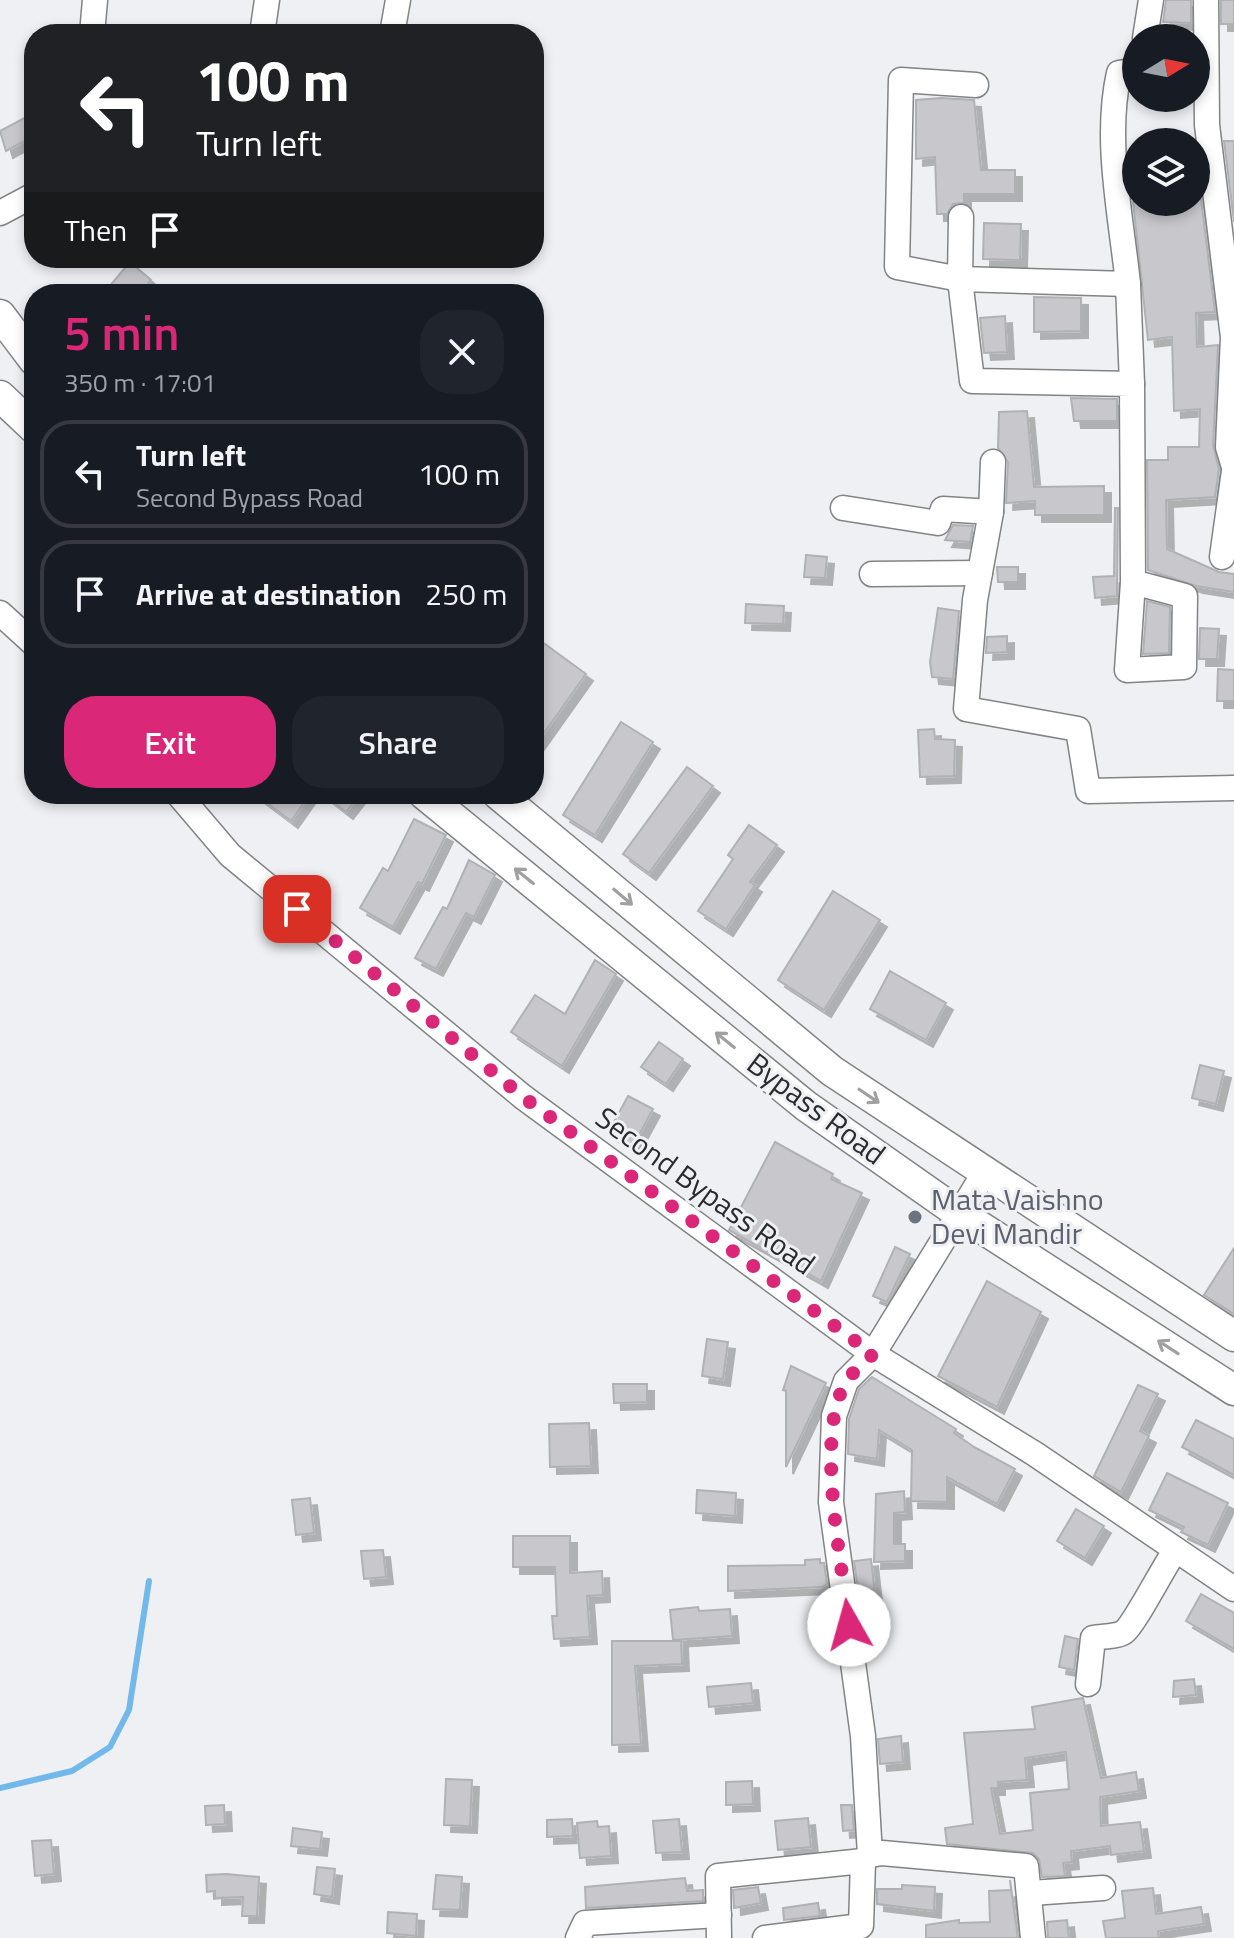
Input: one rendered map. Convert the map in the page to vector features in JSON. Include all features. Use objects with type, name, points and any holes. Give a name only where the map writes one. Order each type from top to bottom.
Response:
[{"type":"main road","points":[[0,315],[24,347]]},
{"type":"main road","points":[[0,396],[24,419]]},
{"type":"main road","name":"Bypass Road","points":[[436,804],[806,1106],[957,1212],[1234,1390]]},
{"type":"main road","name":"Bypass Road","points":[[510,804],[832,1071],[1234,1336]]},
{"type":"main road","points":[[806,1106],[832,1071]]},
{"type":"street","points":[[93,24],[95,0]]},
{"type":"street","points":[[263,24],[267,0]]},
{"type":"street","points":[[394,24],[398,0]]},
{"type":"street","points":[[1147,24],[1151,0]]},
{"type":"street","points":[[1206,0],[1207,125],[1233,337],[1228,447],[1234,469],[1222,557]]},
{"type":"street","points":[[1122,72],[1119,73],[1114,97],[1115,155],[1128,284],[1133,582]]},
{"type":"street","points":[[976,85],[901,80],[897,267],[960,279],[1128,284]]},
{"type":"street","points":[[0,213],[24,200]]},
{"type":"street","points":[[961,217],[960,279],[972,381],[1132,384]]},
{"type":"street","points":[[993,462],[991,512],[980,573],[966,709],[1078,729],[1088,791],[1234,788]]},
{"type":"street","points":[[843,508],[938,523],[943,509],[991,512]]},
{"type":"street","points":[[872,574],[980,573]]},
{"type":"street","points":[[0,613],[24,635]]},
{"type":"street","name":"Second Bypass Road","points":[[187,804],[230,855],[523,1097],[873,1354],[1035,1454],[1234,1589]]},
{"type":"street","points":[[765,1938],[861,1926],[866,1858],[863,1736],[831,1502],[834,1416],[846,1381],[873,1354],[957,1212],[985,1172]]},
{"type":"street","points":[[1088,1684],[1093,1638],[1123,1633],[1137,1616],[1151,1587],[1175,1551]]},
{"type":"street","points":[[578,1938],[585,1923],[719,1927],[718,1876],[866,1858],[882,1853],[1026,1866],[1033,1938]]},
{"type":"street","points":[[1031,1893],[1103,1888]]},
{"type":"building","points":[[1166,0],[1191,0],[1191,23],[1163,22]]},
{"type":"building","points":[[1221,0],[1234,0],[1234,24],[1221,24]]},
{"type":"building","points":[[916,100],[974,100],[981,170],[1015,170],[1015,194],[964,194],[964,203],[953,204],[947,214],[937,214],[935,157],[916,159]]},
{"type":"building","points":[[24,118],[24,141],[6,151],[0,131]]},
{"type":"building","points":[[1224,141],[1234,141],[1234,222]]},
{"type":"building","points":[[1135,216],[1203,216],[1215,312],[1196,313],[1197,347],[1218,345],[1213,446],[1219,469],[1215,497],[1166,500],[1167,549],[1219,572],[1234,574],[1234,592],[1196,586],[1148,570],[1147,460],[1168,460],[1168,447],[1199,447],[1200,409],[1174,411],[1172,337],[1148,340]]},
{"type":"building","points":[[984,223],[1021,224],[1020,260],[983,259]]},
{"type":"building","points":[[125,268],[137,268],[151,280],[148,284],[111,284]]},
{"type":"building","points":[[1034,297],[1081,298],[1081,331],[1034,332]]},
{"type":"building","points":[[1005,316],[1007,352],[984,353],[980,318]]},
{"type":"building","points":[[1071,398],[1117,399],[1117,421],[1074,421]]},
{"type":"building","points":[[1027,411],[1034,487],[1104,486],[1104,515],[1035,515],[1035,501],[1006,503],[1008,462],[998,448],[999,412]]},
{"type":"building","points":[[1115,508],[1118,508],[1117,596],[1095,598],[1093,577],[1114,576]]},
{"type":"building","points":[[953,525],[973,526],[970,542],[945,540]]},
{"type":"building","points":[[806,555],[827,557],[825,578],[804,577]]},
{"type":"building","points":[[997,567],[1018,567],[1018,582],[998,582]]},
{"type":"building","points":[[1147,601],[1170,607],[1169,653],[1143,654]]},
{"type":"building","points":[[746,604],[784,606],[783,624],[745,623]]},
{"type":"building","points":[[938,608],[959,611],[953,679],[932,677],[930,662]]},
{"type":"building","points":[[1200,628],[1219,629],[1217,659],[1199,659]]},
{"type":"building","points":[[1007,636],[1007,652],[986,653],[987,637]]},
{"type":"building","points":[[544,643],[586,674],[544,733]]},
{"type":"building","points":[[1218,669],[1234,670],[1234,701],[1217,701]]},
{"type":"building","points":[[621,722],[653,742],[595,835],[563,815]]},
{"type":"building","points":[[934,729],[935,739],[955,740],[954,776],[920,777],[918,730]]},
{"type":"building","points":[[687,767],[713,786],[649,873],[623,854]]},
{"type":"building","points":[[268,804],[303,804],[291,821]]},
{"type":"building","points":[[336,804],[352,804],[346,812]]},
{"type":"building","points":[[414,819],[446,835],[422,884],[418,882],[393,927],[360,908],[383,868],[388,871]]},
{"type":"building","points":[[749,825],[777,845],[750,882],[755,885],[726,929],[698,911],[733,859],[728,855]]},
{"type":"building","points":[[469,860],[495,875],[474,917],[466,913],[436,969],[415,958],[443,907],[447,909]]},
{"type":"building","points":[[833,891],[880,920],[824,1010],[778,980]]},
{"type":"building","points":[[595,960],[616,974],[562,1066],[511,1032],[535,995],[565,1014]]},
{"type":"building","points":[[890,971],[946,1003],[926,1040],[870,1009]]},
{"type":"building","points":[[659,1042],[683,1059],[666,1084],[641,1067]]},
{"type":"building","points":[[1200,1065],[1224,1071],[1216,1104],[1192,1098]]},
{"type":"building","points":[[628,1096],[653,1109],[633,1146],[608,1133]]},
{"type":"building","points":[[775,1142],[833,1174],[831,1179],[862,1193],[821,1281],[729,1230]]},
{"type":"building","points":[[895,1247],[910,1254],[887,1302],[873,1296]]},
{"type":"building","points":[[1234,1248],[1234,1314],[1204,1295]]},
{"type":"building","points":[[987,1281],[1041,1312],[997,1407],[938,1376]]},
{"type":"building","points":[[707,1339],[728,1342],[723,1379],[702,1376]]},
{"type":"building","points":[[791,1366],[826,1383],[786,1467],[786,1391],[783,1390]]},
{"type":"building","points":[[872,1377],[956,1429],[954,1433],[974,1447],[1015,1469],[997,1504],[947,1477],[947,1502],[911,1501],[912,1450],[879,1430],[877,1459],[848,1454],[849,1419],[859,1389]]},
{"type":"building","points":[[613,1384],[647,1384],[647,1402],[614,1403]]},
{"type":"building","points":[[1138,1385],[1158,1394],[1140,1431],[1149,1436],[1121,1492],[1094,1476]]},
{"type":"building","points":[[1196,1420],[1234,1439],[1234,1475],[1182,1447]]},
{"type":"building","points":[[589,1423],[591,1466],[550,1467],[549,1424]]},
{"type":"building","points":[[1167,1473],[1228,1503],[1208,1545],[1181,1532],[1184,1527],[1149,1510]]},
{"type":"building","points":[[697,1490],[736,1493],[735,1516],[696,1513]]},
{"type":"building","points":[[904,1491],[905,1512],[894,1513],[894,1544],[905,1544],[905,1561],[874,1562],[876,1494]]},
{"type":"building","points":[[310,1498],[314,1533],[296,1535],[292,1500]]},
{"type":"building","points":[[1076,1509],[1104,1526],[1085,1558],[1057,1541]]},
{"type":"building","points":[[513,1536],[570,1536],[570,1573],[602,1571],[603,1595],[587,1596],[590,1637],[554,1639],[552,1616],[557,1616],[555,1567],[513,1567]]},
{"type":"building","points":[[383,1550],[386,1577],[364,1579],[361,1551]]},
{"type":"building","points":[[820,1559],[820,1563],[824,1563],[827,1584],[822,1587],[728,1591],[728,1566],[805,1565],[805,1560]]},
{"type":"building","points":[[871,1559],[875,1595],[859,1597],[854,1561]]},
{"type":"building","points":[[1201,1594],[1234,1613],[1234,1649],[1186,1621]]},
{"type":"building","points":[[698,1607],[699,1611],[730,1609],[732,1636],[673,1640],[670,1610]]},
{"type":"building","points":[[1065,1636],[1078,1639],[1074,1670],[1059,1667]]},
{"type":"building","points":[[612,1641],[681,1641],[682,1664],[635,1666],[641,1744],[612,1745]]},
{"type":"building","points":[[1194,1679],[1196,1695],[1173,1697],[1174,1681]]},
{"type":"building","points":[[751,1683],[753,1703],[709,1707],[707,1687]]},
{"type":"building","points":[[1083,1698],[1101,1778],[1136,1772],[1139,1791],[1100,1797],[1101,1826],[1140,1822],[1144,1851],[1111,1855],[1110,1846],[1071,1851],[1072,1862],[1063,1863],[1065,1876],[1042,1877],[1039,1859],[1033,1853],[947,1844],[945,1828],[973,1824],[964,1733],[1035,1729],[1032,1707]],"holes":[[[1066,1752],[1069,1789],[1030,1793],[1033,1830],[1000,1834],[991,1788],[998,1788],[998,1782],[1027,1780],[1025,1758]]]},
{"type":"building","points":[[901,1736],[903,1762],[880,1764],[878,1739]]},
{"type":"building","points":[[446,1779],[472,1780],[470,1826],[444,1825]]},
{"type":"building","points":[[752,1781],[753,1804],[726,1805],[726,1782]]},
{"type":"building","points":[[224,1805],[225,1824],[206,1825],[205,1806]]},
{"type":"building","points":[[841,1805],[852,1805],[854,1830],[843,1831]]},
{"type":"building","points":[[808,1818],[811,1847],[778,1850],[775,1821]]},
{"type":"building","points":[[572,1819],[573,1836],[547,1837],[547,1820]]},
{"type":"building","points":[[679,1819],[682,1852],[656,1853],[653,1821]]},
{"type":"building","points":[[597,1821],[598,1827],[609,1826],[611,1856],[580,1858],[577,1823]]},
{"type":"building","points":[[293,1828],[322,1832],[320,1849],[291,1846]]},
{"type":"building","points":[[51,1840],[54,1874],[35,1876],[32,1841]]},
{"type":"building","points":[[317,1867],[335,1869],[332,1897],[314,1894]]},
{"type":"building","points":[[206,1875],[259,1877],[257,1916],[242,1916],[243,1897],[215,1898],[215,1891],[207,1892]]},
{"type":"building","points":[[436,1875],[462,1877],[460,1910],[433,1909]]},
{"type":"building","points":[[685,1878],[687,1891],[703,1890],[703,1901],[586,1908],[585,1887]]},
{"type":"building","points":[[1010,1880],[1018,1938],[926,1938],[926,1925],[959,1920],[959,1923],[990,1922],[989,1891],[1011,1890]]},
{"type":"building","points":[[902,1885],[935,1887],[934,1911],[877,1904],[877,1889],[902,1889]]},
{"type":"building","points":[[758,1887],[761,1903],[734,1908],[733,1890]]},
{"type":"building","points":[[1153,1888],[1156,1914],[1201,1907],[1204,1924],[1158,1931],[1159,1938],[1106,1938],[1103,1921],[1125,1918],[1122,1891]]},
{"type":"building","points":[[818,1903],[820,1916],[784,1920],[783,1908]]},
{"type":"building","points":[[388,1912],[417,1914],[416,1936],[387,1933]]},
{"type":"building","points":[[1067,1920],[1069,1938],[1048,1938],[1047,1922]]},
{"type":"waterway","points":[[0,1788],[72,1771],[110,1747],[129,1710],[149,1581]]},
{"type":"place","name":"Mata Vaishno Devi Mandir","points":[[915,1217]]},
{"type":"route","points":[[297,909],[523,1097],[873,1354],[846,1381],[834,1416],[831,1502],[849,1625]]}]
